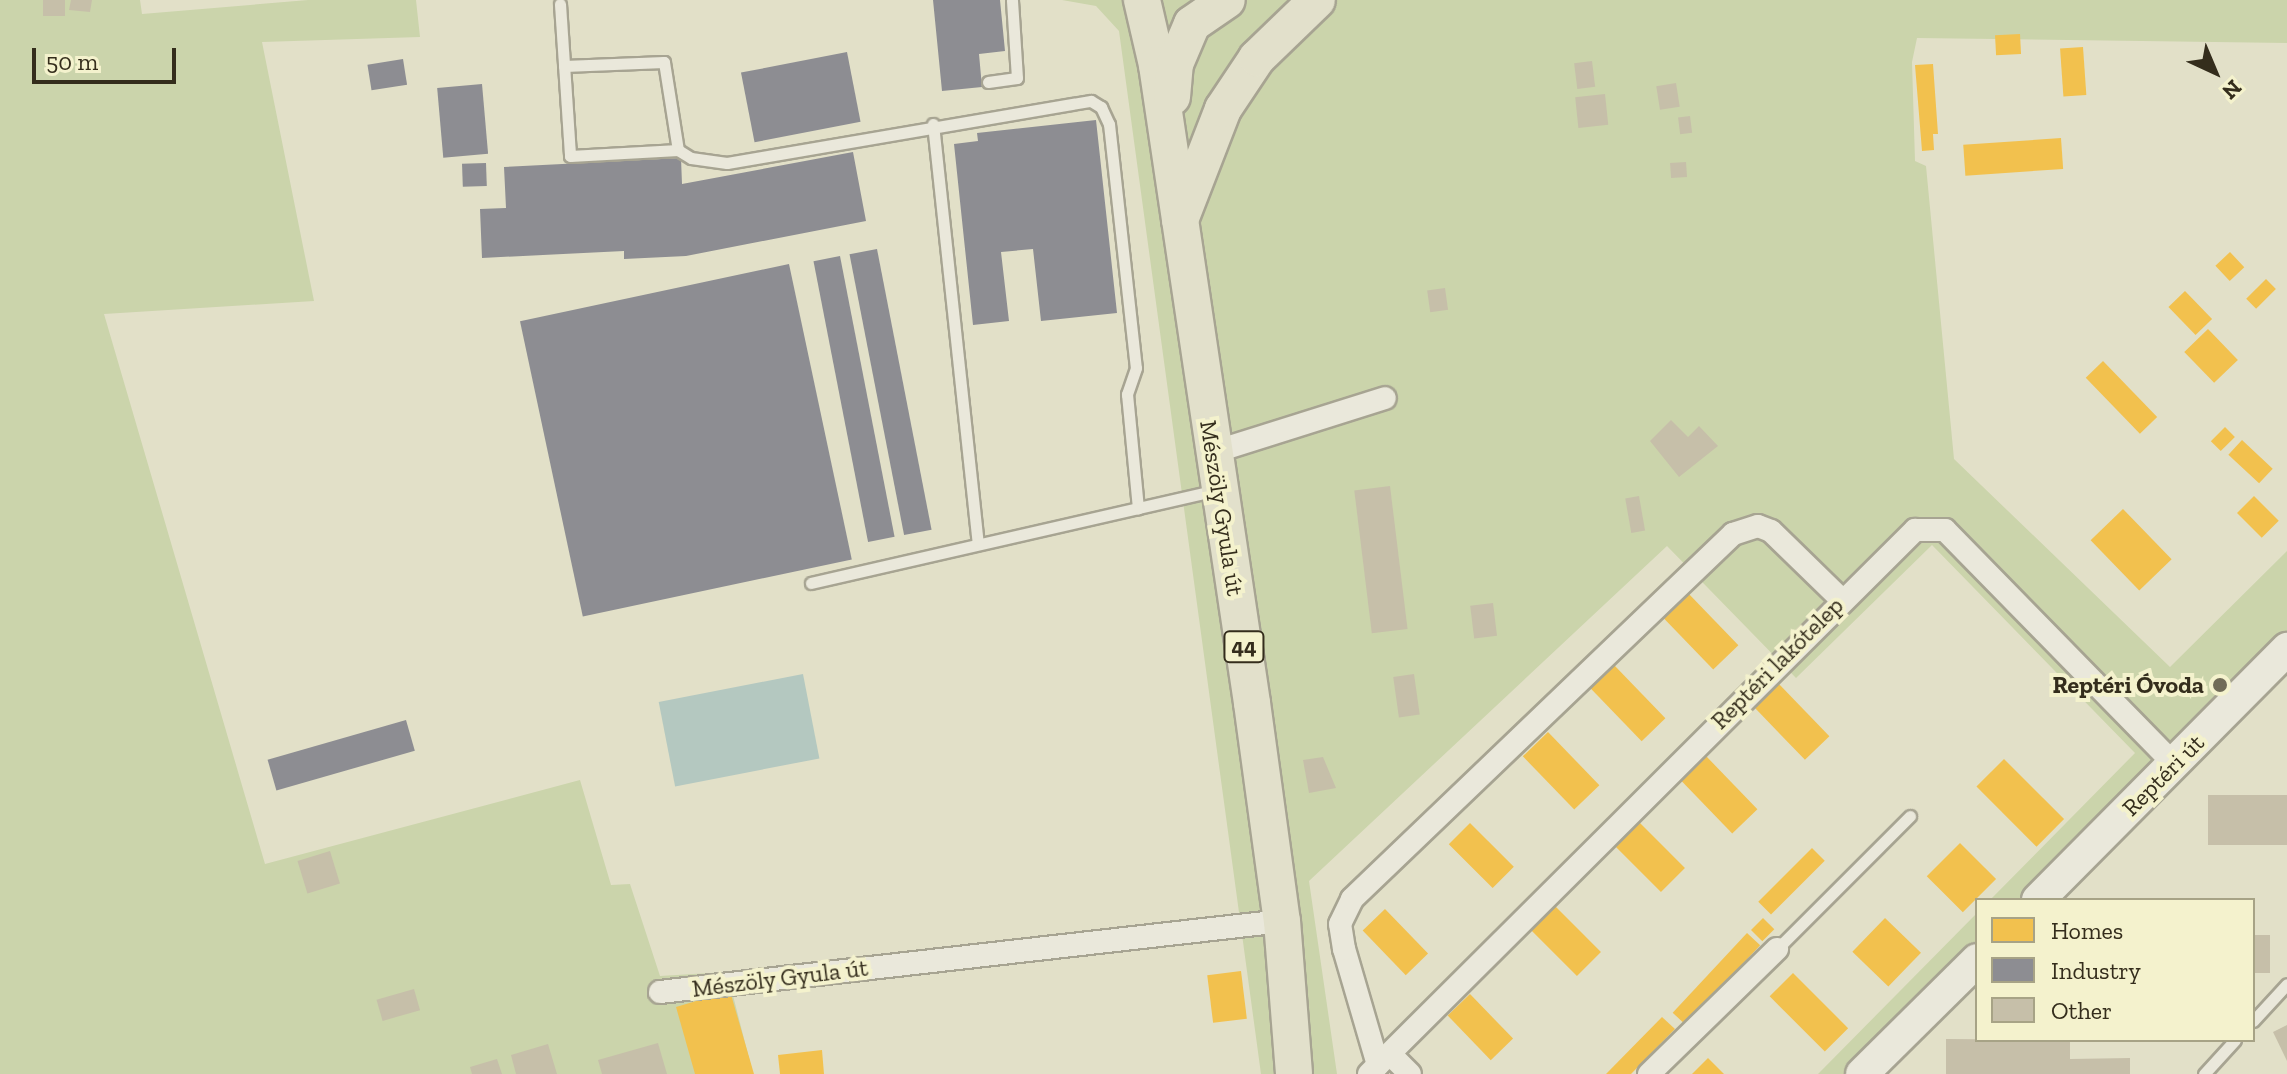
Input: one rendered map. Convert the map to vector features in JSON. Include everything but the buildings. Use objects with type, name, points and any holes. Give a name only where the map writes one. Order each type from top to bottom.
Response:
[{"type":"main road","name":"Mészöly Gyula út","points":[[1219,4],[1181,14],[1143,0],[1214,452],[1282,921],[1294,1074]]},
{"type":"main road","points":[[1179,222],[1223,109],[1257,58],[1317,0]]},
{"type":"main road","name":"Mészöly Gyula út","points":[[1167,142],[1175,64],[1192,24],[1219,4]]},
{"type":"street","points":[[1214,452],[1385,398]]},
{"type":"street","points":[[1410,1074],[1379,1064],[1344,949],[1340,924],[1352,899],[1733,534],[1758,526],[1771,531],[1841,599]]},
{"type":"street","name":"Reptéri lakótelep","points":[[1379,1064],[1905,536],[1928,527],[1945,530],[2174,764]]},
{"type":"street","name":"Reptéri út","points":[[2040,898],[2287,649]]},
{"type":"street","name":"Mészöly Gyula út","points":[[660,992],[1282,921]]},
{"type":"street","points":[[1649,1074],[1777,949]]},
{"type":"street","points":[[1862,1074],[1975,962]]},
{"type":"lane","points":[[988,82],[1017,78],[1012,0]]},
{"type":"lane","points":[[560,4],[570,156],[678,150],[691,158],[727,163],[933,124],[1091,101],[1106,114],[1136,368],[1127,394],[1138,508]]},
{"type":"lane","points":[[564,66],[664,62],[678,150]]},
{"type":"lane","points":[[933,124],[978,543]]},
{"type":"lane","points":[[811,583],[1219,490]]},
{"type":"lane","points":[[1777,949],[1910,816]]},
{"type":"lane","points":[[2255,1019],[2287,984]]},
{"type":"lane","points":[[2204,1074],[2233,1042]]},
{"type":"green space","points":[[0,0],[140,0],[142,14],[308,0],[416,0],[420,37],[262,42],[314,301],[104,314],[265,864],[580,780],[611,885],[630,884],[660,976],[727,972],[753,1074],[0,1074]]},
{"type":"green space","points":[[1062,0],[2287,0],[2287,43],[1917,38],[1912,62],[1915,161],[1926,166],[1954,459],[2170,667],[2287,551],[2287,672],[2060,898],[1992,898],[2135,753],[1932,545],[1796,678],[1667,546],[1309,881],[1337,1074],[1261,1074],[1119,31],[1096,6]]},
{"type":"green space","points":[[1975,915],[1975,982],[1883,1074],[1818,1074]]},
{"type":"shaded area","points":[[803,674],[819,758],[675,786],[659,702]]},
{"type":"place","name":"Reptéri Óvoda","points":[[2220,685]]}]
